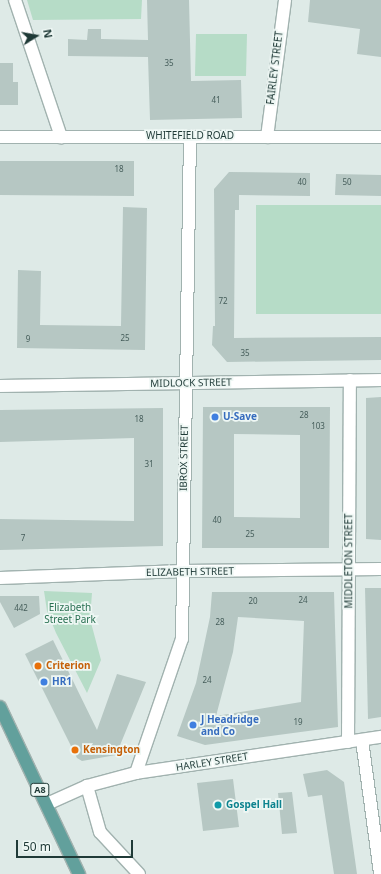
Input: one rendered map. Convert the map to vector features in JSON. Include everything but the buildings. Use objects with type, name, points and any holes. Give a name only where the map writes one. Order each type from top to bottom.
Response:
[{"type":"main road","name":"A8","points":[[0,707],[79,874]]},
{"type":"street","points":[[15,0],[61,137]]},
{"type":"street","name":"FAIRLEY STREET","points":[[267,137],[285,0]]},
{"type":"street","name":"IBROX STREET","points":[[136,774],[182,639],[190,136]]},
{"type":"street","name":"WHITEFIELD ROAD","points":[[0,137],[381,137]]},
{"type":"street","name":"MIDDLETON STREET","points":[[348,742],[350,380]]},
{"type":"street","name":"MIDLOCK STREET","points":[[0,386],[381,380]]},
{"type":"street","name":"ELIZABETH STREET","points":[[0,578],[182,571],[349,570],[381,568]]},
{"type":"street","name":"HARLEY STREET","points":[[46,804],[87,786],[136,774],[381,737]]},
{"type":"street","points":[[362,740],[380,874]]},
{"type":"street","points":[[87,786],[100,832],[139,874]]},
{"type":"green space","points":[[27,0],[142,0],[141,19],[33,20]]},
{"type":"green space","points":[[196,34],[247,34],[246,76],[195,76]]},
{"type":"green space","points":[[256,205],[381,205],[381,314],[256,314]]},
{"type":"green space","name":"Elizabeth Street Park","points":[[44,591],[92,593],[90,619],[101,660],[87,693],[56,633],[47,611]]},
{"type":"place","name":"U-Save","points":[[215,417]]},
{"type":"place","name":"Criterion","points":[[38,666]]},
{"type":"place","name":"HR1","points":[[44,682]]},
{"type":"place","name":"J Headridge and Co","points":[[193,725]]},
{"type":"place","name":"Kensington","points":[[75,750]]},
{"type":"place","name":"Gospel Hall","points":[[218,805]]}]
